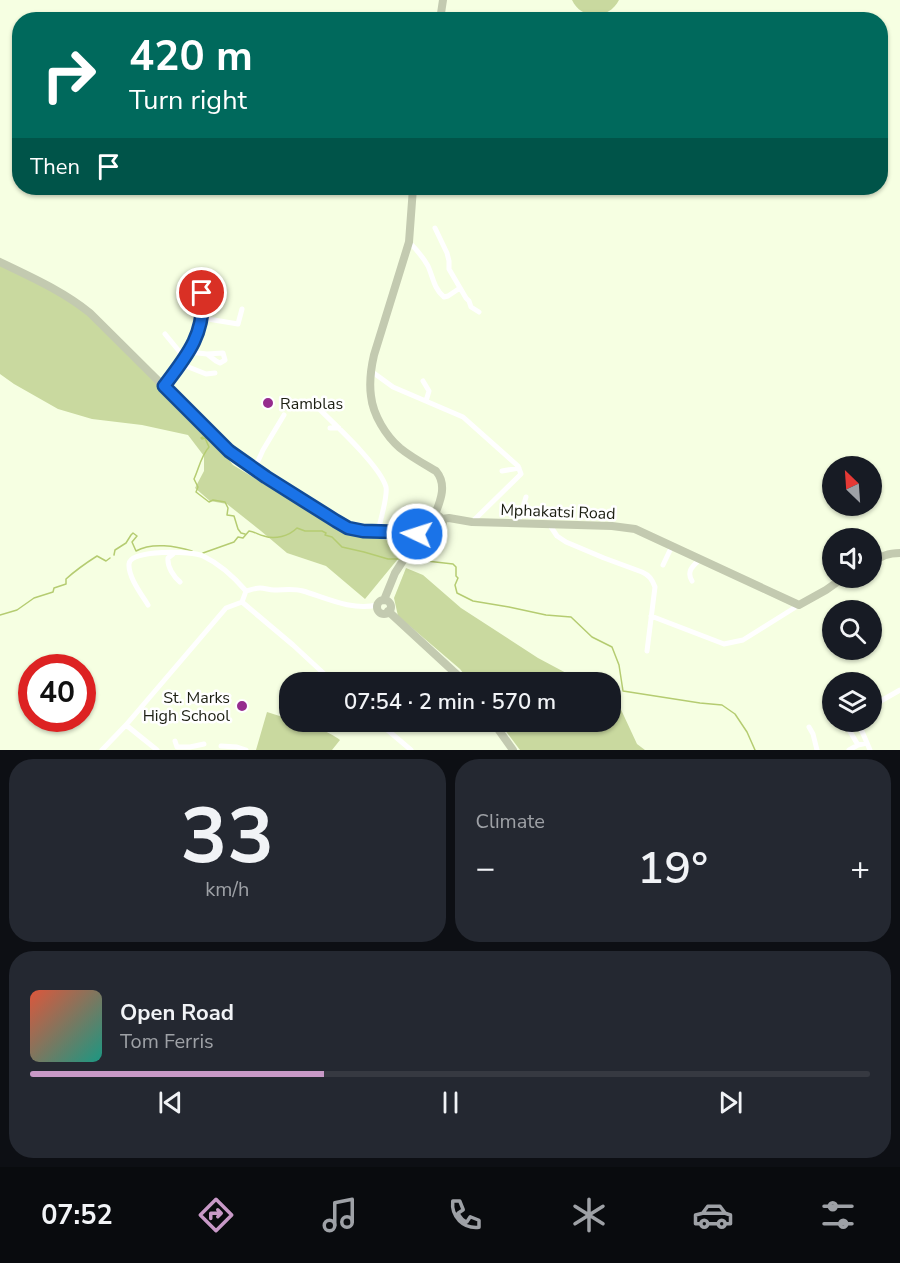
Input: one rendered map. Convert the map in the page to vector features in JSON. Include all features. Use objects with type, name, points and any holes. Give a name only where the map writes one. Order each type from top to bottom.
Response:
[{"type":"street","points":[[0,262],[51,286],[78,303],[101,322],[229,451],[254,470],[348,528],[419,534],[425,540],[437,533],[442,526],[439,516],[442,481],[435,471],[401,449],[388,436],[371,397],[370,371],[409,242],[412,195]]},
{"type":"street","points":[[435,228],[447,253],[449,269],[471,307],[479,312]]},
{"type":"street","points":[[409,242],[428,267],[437,291],[444,297],[460,288]]},
{"type":"street","points":[[164,386],[194,345],[202,318],[201,290]]},
{"type":"street","points":[[202,318],[238,324],[242,309]]},
{"type":"street","points":[[165,334],[179,351],[182,362],[206,374],[215,373]]},
{"type":"street","points":[[189,352],[207,354]]},
{"type":"street","points":[[370,371],[393,387],[463,417],[519,468],[521,474],[472,522]]},
{"type":"street","points":[[423,381],[429,391],[426,401]]},
{"type":"street","points":[[313,403],[374,466],[386,487],[386,497],[378,530]]},
{"type":"street","points":[[254,470],[284,415]]},
{"type":"street","points":[[330,428],[339,428]]},
{"type":"street","points":[[502,471],[519,468]]},
{"type":"street","points":[[518,523],[526,497]]},
{"type":"street","points":[[380,602],[425,522],[439,516]]},
{"type":"street","name":"Mphakatsi Road","points":[[439,516],[472,522],[612,526],[635,529],[799,605]]},
{"type":"street","points":[[549,524],[557,536],[566,542],[648,575],[652,580],[655,587],[647,651]]},
{"type":"street","points":[[378,530],[419,534]]},
{"type":"street","points":[[402,532],[408,539],[406,555]]},
{"type":"street","points":[[663,566],[672,546]]},
{"type":"street","points":[[148,605],[134,582],[129,564],[130,559],[136,556],[151,553],[201,555],[226,571],[246,591]]},
{"type":"street","points":[[882,556],[900,553]]},
{"type":"street","points":[[172,554],[168,562],[176,579],[180,582]]},
{"type":"street","points":[[692,581],[689,572],[700,559]]},
{"type":"street","points":[[246,591],[258,588],[273,590],[289,588],[354,606],[367,607],[380,602],[389,603],[388,611],[454,672]]},
{"type":"street","points":[[651,616],[724,644],[743,640],[829,588]]},
{"type":"street","points":[[102,750],[226,608],[242,602],[246,591]]},
{"type":"street","points":[[242,602],[322,672]]},
{"type":"street","points":[[882,700],[900,690]]},
{"type":"street","points":[[126,725],[157,750]]},
{"type":"street","points":[[809,728],[813,734],[814,749]]},
{"type":"street","points":[[390,732],[411,750]]},
{"type":"street","points":[[500,732],[513,750]]},
{"type":"street","points":[[850,732],[858,745]]},
{"type":"street","points":[[862,732],[870,750]]},
{"type":"street","points":[[174,741],[177,747],[182,748],[204,744]]},
{"type":"street","points":[[849,750],[867,742]]},
{"type":"street","points":[[221,746],[246,750]]},
{"type":"green space","points":[[572,0],[619,0],[607,12],[584,12],[576,7]]},
{"type":"green space","points":[[0,262],[78,303],[199,421],[233,465],[315,515],[358,536],[411,543],[365,599],[326,566],[287,553],[227,504],[210,501],[195,488],[204,471],[204,456],[188,435],[142,425],[92,419],[58,409],[14,384],[0,374]]},
{"type":"green space","points":[[406,568],[423,575],[461,608],[538,658],[564,672],[462,672],[398,616],[394,598]]},
{"type":"green space","points":[[621,710],[637,744],[645,750],[520,750],[506,732],[621,732]]},
{"type":"green space","points":[[267,712],[279,716],[279,732],[327,732],[340,740],[332,750],[256,750]]},
{"type":"waterway","points":[[203,437],[201,438],[205,438],[209,447],[194,479],[198,487],[196,492],[209,502],[213,500],[225,502],[228,508],[227,515],[234,516],[238,529],[245,534]]},
{"type":"waterway","points":[[203,553],[234,542],[238,537],[243,538],[249,531],[268,537],[277,537],[297,528],[305,531],[322,531],[342,547],[388,559],[401,559]]},
{"type":"waterway","points":[[114,555],[115,550],[126,543],[133,533],[137,536],[132,542],[136,551],[149,546],[171,546],[192,551]]},
{"type":"waterway","points":[[0,615],[17,610],[34,598],[53,592],[54,588],[66,584],[66,579],[97,556],[106,561],[110,558]]},
{"type":"waterway","points":[[409,559],[453,564],[456,567],[458,578],[455,585],[457,593],[473,601],[546,615],[571,617],[592,637],[612,647],[619,665],[623,691],[722,705],[735,714],[755,750]]},
{"type":"place","name":"Ramblas","points":[[268,403]]},
{"type":"place","name":"St. Marks High School","points":[[242,706]]},
{"type":"route","points":[[202,293],[202,320],[194,345],[164,386],[229,451],[254,470],[336,521],[348,528],[363,531],[417,534]]}]
